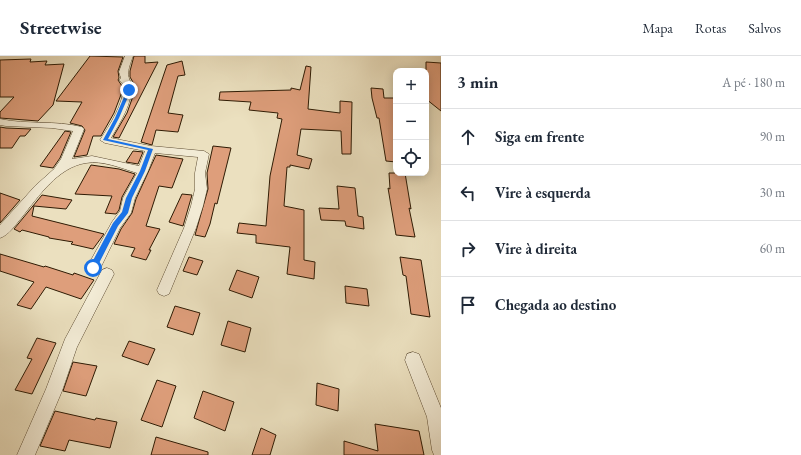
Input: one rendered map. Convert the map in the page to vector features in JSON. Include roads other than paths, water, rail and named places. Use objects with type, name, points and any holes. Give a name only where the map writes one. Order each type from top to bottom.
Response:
[{"type":"street","points":[[129,56],[123,72],[125,79],[123,80],[128,84],[129,90],[117,118],[105,140],[151,149],[204,154],[200,173],[201,189],[197,206],[190,228],[164,290]]},
{"type":"street","points":[[0,122],[9,124],[37,126],[47,125],[80,129],[66,161],[32,196],[14,220],[0,233]]},
{"type":"street","points":[[26,455],[54,391],[70,344],[100,271],[116,225],[125,213],[134,185],[143,171],[151,149]]},
{"type":"street","points":[[56,171],[74,162],[87,159],[143,171]]},
{"type":"street","points":[[413,360],[436,417],[441,450]]}]
